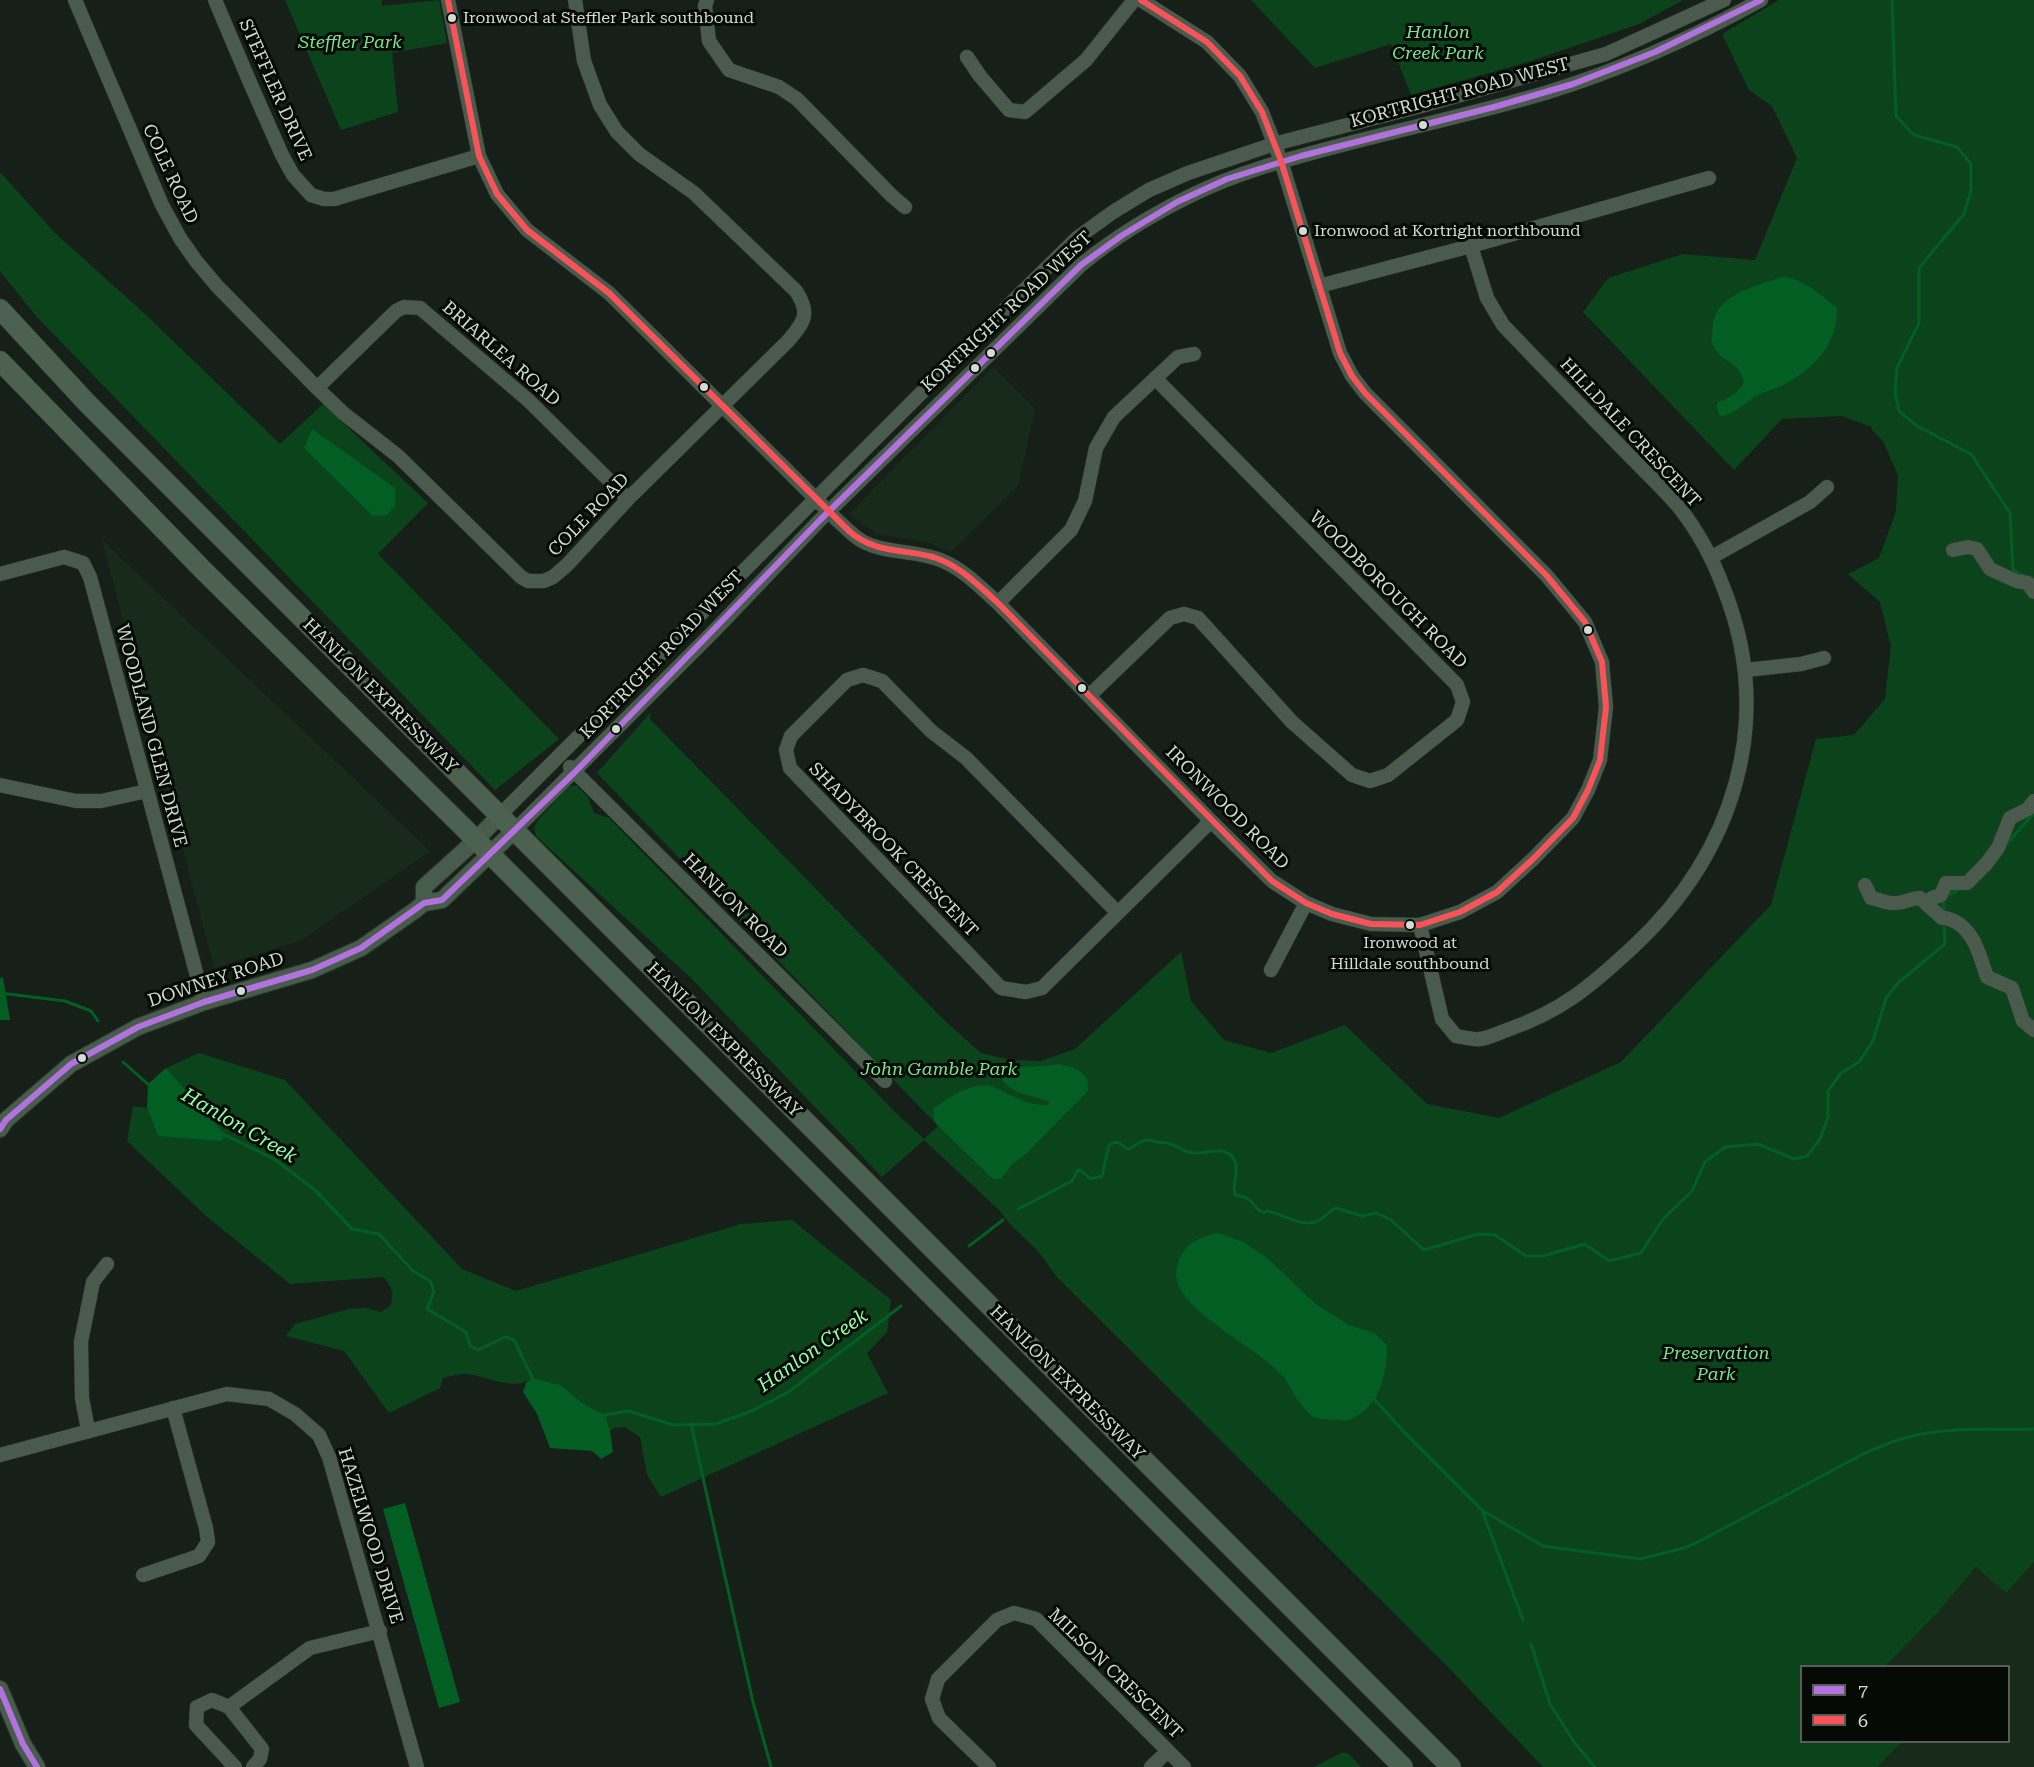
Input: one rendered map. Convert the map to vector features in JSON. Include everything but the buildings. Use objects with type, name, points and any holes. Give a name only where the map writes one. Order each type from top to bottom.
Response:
[{"type":"highway","name":"HANLON EXPRESSWAY","points":[[0,309],[95,412],[1451,1767]]},
{"type":"highway","name":"HANLON EXPRESSWAY","points":[[0,362],[202,568],[1403,1767]]},
{"type":"main road","points":[[424,903],[424,886],[476,840],[500,815]]},
{"type":"main road","name":"KORTRIGHT ROAD WEST","points":[[490,855],[515,830]]},
{"type":"main road","name":"DOWNEY ROAD","points":[[2,1122],[71,1064],[138,1027],[204,1002],[322,965],[362,948],[424,903],[442,900],[490,855]]},
{"type":"main road","points":[[0,1689],[23,1744],[37,1767]]},
{"type":"street","name":"COLE ROAD","points":[[75,0],[162,205],[180,238],[217,286],[343,413],[398,456],[521,578],[528,581],[544,581],[553,577],[567,565],[628,499],[723,407],[799,328],[804,320],[805,310],[796,291],[707,205],[639,154],[617,132],[600,105],[584,61],[575,0]]},
{"type":"street","name":"STEFFLER DRIVE","points":[[215,0],[282,155],[299,183],[311,195],[317,198],[334,199],[479,156]]},
{"type":"street","name":"IRONWOOD ROAD","points":[[448,0],[479,156],[497,194],[527,230],[609,293],[829,512],[862,541],[881,548],[942,560],[963,572],[998,603],[1272,881],[1306,903],[1332,914],[1371,924],[1420,925],[1460,912],[1497,892],[1573,818],[1600,760],[1606,707],[1602,662],[1585,622],[1547,576],[1365,393],[1352,376],[1340,353],[1281,161],[1262,112],[1240,76],[1207,42],[1142,0]]},
{"type":"street","points":[[707,0],[705,6],[710,41],[729,70],[779,87],[797,99],[905,207]]},
{"type":"street","points":[[967,57],[1009,110],[1025,112],[1086,60],[1134,0]]},
{"type":"street","name":"KORTRIGHT ROAD WEST","points":[[500,815],[1077,238],[1113,212],[1149,190],[1188,172],[1274,144],[1425,105],[1606,54],[1724,0]]},
{"type":"street","name":"KORTRIGHT ROAD WEST","points":[[515,830],[575,772],[829,512],[1098,251],[1150,217],[1193,194],[1281,161],[1545,93],[1687,39],[1761,0]]},
{"type":"street","points":[[1319,286],[1471,246],[1709,178]]},
{"type":"street","name":"HILLDALE CRESCENT","points":[[1420,925],[1442,1019],[1456,1036],[1479,1040],[1533,1021],[1592,985],[1636,944],[1680,896],[1704,861],[1725,817],[1744,751],[1746,670],[1735,615],[1712,557],[1678,507],[1503,325],[1487,298],[1471,246]]},
{"type":"street","name":"BRIARLEA ROAD","points":[[317,388],[396,311],[404,307],[420,309],[528,400],[628,499]]},
{"type":"street","points":[[998,603],[1071,530],[1085,501],[1096,448],[1114,417],[1178,357],[1194,354]]},
{"type":"street","name":"WOODBOROUGH ROAD","points":[[1090,695],[1170,618],[1184,615],[1198,618],[1292,722],[1352,775],[1370,781],[1388,776],[1457,720],[1463,702],[1457,686],[1155,378]]},
{"type":"street","points":[[1712,557],[1810,502],[1827,487]]},
{"type":"street","points":[[1953,550],[1968,547],[1977,549],[1990,569],[2016,581],[2028,583],[2034,592]]},
{"type":"street","name":"WOODLAND GLEN DRIVE","points":[[0,574],[64,557],[83,563],[90,577],[204,1002]]},
{"type":"street","points":[[1746,670],[1801,664],[1824,658]]},
{"type":"street","name":"SHADYBROOK CRESCENT","points":[[1117,912],[966,758],[931,731],[882,681],[863,675],[847,680],[791,736],[786,750],[790,768],[1001,988],[1026,992],[1041,988],[1211,821]]},
{"type":"street","name":"HANLON ROAD","points":[[560,757],[885,1082]]},
{"type":"street","points":[[0,785],[76,801],[101,801],[147,791]]},
{"type":"street","points":[[1929,904],[1932,898],[1941,895],[1946,883],[1967,883],[1998,848],[2010,818],[2028,809],[2034,801]]},
{"type":"street","points":[[1865,885],[1871,898],[1896,903],[1911,898],[1920,898],[1944,918],[1954,920],[1970,932],[1987,977],[2012,988],[2023,1021],[2034,1030]]},
{"type":"street","points":[[1271,970],[1306,903]]},
{"type":"street","points":[[88,1430],[82,1398],[81,1342],[93,1281],[107,1263]]},
{"type":"street","name":"HAZELWOOD DRIVE","points":[[0,1455],[227,1394],[269,1399],[295,1414],[319,1435],[329,1457],[417,1767]]},
{"type":"street","points":[[143,1575],[199,1556],[208,1542],[173,1408]]},
{"type":"street","name":"MILSON CRESCENT","points":[[989,1767],[939,1718],[932,1699],[938,1679],[997,1620],[1014,1613],[1036,1619],[1184,1767]]},
{"type":"street","points":[[229,1707],[310,1648],[380,1631]]},
{"type":"street","points":[[234,1767],[196,1725],[197,1707],[212,1700],[229,1707],[262,1749],[260,1759],[253,1767]]},
{"type":"street","points":[[1151,1767],[1168,1751]]},
{"type":"shaded area","points":[[1782,277],[1797,280],[1837,308],[1836,321],[1829,343],[1815,362],[1796,377],[1782,386],[1756,396],[1730,414],[1720,416],[1717,408],[1718,402],[1734,394],[1744,381],[1737,368],[1720,356],[1713,344],[1712,333],[1716,314],[1730,298]]},
{"type":"shaded area","points":[[993,367],[1035,409],[1018,486],[951,552],[926,542],[877,534],[849,514]]},
{"type":"shaded area","points":[[312,429],[395,488],[395,506],[387,515],[373,516],[304,448]]},
{"type":"shaded area","points":[[102,540],[430,851],[302,940],[214,968]]},
{"type":"shaded area","points":[[3,977],[10,1020],[0,1020],[0,978]]},
{"type":"shaded area","points":[[1057,1064],[1084,1074],[1088,1091],[1027,1153],[1012,1164],[1001,1179],[993,1179],[934,1120],[933,1109],[971,1087],[988,1086],[1027,1102],[1049,1105],[1049,1101],[1013,1090],[999,1074],[1011,1068]]},
{"type":"shaded area","points":[[166,1068],[224,1133],[222,1141],[158,1136],[147,1108],[148,1084]]},
{"type":"shaded area","points":[[1218,1233],[1243,1242],[1266,1257],[1317,1305],[1349,1325],[1374,1333],[1387,1345],[1382,1383],[1374,1400],[1360,1414],[1345,1420],[1320,1419],[1312,1416],[1300,1404],[1285,1379],[1269,1363],[1207,1318],[1186,1297],[1176,1277],[1177,1266],[1182,1254],[1195,1241]]},
{"type":"shaded area","points":[[532,1378],[561,1385],[582,1403],[605,1415],[613,1452],[601,1459],[592,1451],[550,1448],[537,1414],[523,1392],[526,1383]]},
{"type":"shaded area","points":[[405,1503],[460,1702],[439,1708],[383,1509]]},
{"type":"shaded area","points":[[2034,1562],[2034,1767],[1877,1767],[1901,1743],[2010,1743],[2010,1665],[1886,1665],[1977,1567],[2006,1593]]},
{"type":"green space","name":"Steffler Park","points":[[285,0],[382,0],[382,6],[439,0],[447,43],[392,53],[398,112],[341,130]]},
{"type":"green space","name":"Hanlon Creek Park","points":[[1251,0],[1683,0],[1639,24],[1531,61],[1411,95],[1391,44],[1315,68]]},
{"type":"green space","name":"Preservation Park","points":[[1779,0],[2034,0],[2034,1562],[2006,1593],[1976,1567],[1937,1613],[1886,1665],[1800,1665],[1800,1743],[1901,1743],[1877,1767],[1543,1767],[1448,1667],[1057,1277],[1038,1251],[999,1210],[924,1140],[882,1177],[692,979],[536,836],[534,827],[569,786],[577,786],[588,797],[594,813],[609,818],[894,1111],[924,1139],[938,1126],[597,773],[651,712],[650,719],[944,1020],[981,1053],[1011,1060],[1040,1061],[1075,1049],[1181,952],[1191,1001],[1224,1040],[1271,1053],[1345,1025],[1427,1104],[1499,1118],[1621,1062],[1771,905],[1816,739],[1854,735],[1885,699],[1891,646],[1880,602],[1848,574],[1879,558],[1896,511],[1898,475],[1883,441],[1872,430],[1872,427],[1842,416],[1782,419],[1734,470],[1583,312],[1608,278],[1683,254],[1755,260],[1797,158],[1772,106],[1749,90],[1722,34]]},
{"type":"green space","points":[[0,172],[55,233],[145,314],[280,444],[323,404],[428,503],[378,554],[559,739],[495,790],[36,316],[0,271]]},
{"type":"green space","points":[[199,1053],[285,1080],[462,1269],[516,1291],[741,1224],[792,1220],[891,1300],[887,1332],[867,1353],[888,1393],[661,1497],[647,1475],[640,1437],[625,1427],[614,1428],[610,1431],[605,1415],[582,1403],[561,1385],[532,1378],[517,1384],[475,1375],[458,1374],[443,1378],[440,1388],[389,1413],[344,1351],[286,1336],[295,1324],[349,1309],[365,1308],[381,1312],[391,1305],[392,1296],[390,1286],[383,1277],[290,1284],[206,1216],[127,1141],[133,1106],[147,1108],[158,1136],[224,1133],[166,1068]]},
{"type":"green space","points":[[1341,1753],[1348,1753],[1361,1767],[1314,1767]]},
{"type":"waterway","points":[[1892,0],[1896,116],[1914,135],[1957,147],[1971,164],[1971,190],[1964,214],[1919,268],[1919,323],[1897,368],[1895,392],[1899,411],[1917,426],[1971,454],[2010,513],[2013,570],[2024,576]]},
{"type":"waterway","name":"Hanlon Creek","points":[[2006,845],[2034,813]]},
{"type":"waterway","name":"Hanlon Creek","points":[[1944,913],[1943,898],[1962,888]]},
{"type":"waterway","name":"Hanlon Creek","points":[[1018,1209],[1072,1181],[1078,1170],[1090,1179],[1102,1176],[1109,1145],[1112,1143],[1117,1142],[1127,1149],[1148,1140],[1170,1144],[1193,1153],[1220,1151],[1229,1154],[1236,1167],[1235,1195],[1247,1198],[1264,1213],[1273,1212],[1304,1223],[1318,1221],[1336,1208],[1362,1216],[1376,1213],[1391,1220],[1424,1250],[1478,1234],[1495,1235],[1526,1256],[1543,1256],[1585,1244],[1609,1261],[1641,1253],[1663,1219],[1692,1191],[1705,1162],[1725,1147],[1758,1144],[1794,1159],[1807,1156],[1820,1139],[1828,1117],[1828,1091],[1841,1073],[1859,1062],[1873,1041],[1886,998],[1899,982],[1945,944],[1944,922]]},
{"type":"waterway","name":"Hanlon Creek","points":[[0,993],[65,1001],[91,1011],[98,1021]]},
{"type":"waterway","name":"Hanlon Creek","points":[[123,1062],[149,1085]]},
{"type":"waterway","name":"Hanlon Creek","points":[[221,1133],[274,1159],[315,1190],[352,1229],[379,1234],[413,1271],[430,1281],[434,1291],[427,1309],[466,1332],[470,1346],[478,1350],[505,1337],[514,1340],[534,1381]]},
{"type":"waterway","name":"Hanlon Creek","points":[[969,1246],[1003,1220]]},
{"type":"waterway","name":"Hanlon Creek","points":[[604,1415],[629,1411],[673,1425],[715,1424],[747,1413],[787,1393],[901,1306]]},
{"type":"waterway","points":[[1374,1399],[1483,1511],[1543,1546],[1640,1559],[1684,1548],[1698,1542],[1865,1453],[1900,1439],[1949,1430],[2034,1429]]},
{"type":"waterway","points":[[691,1424],[753,1702],[771,1767]]},
{"type":"waterway","points":[[1483,1513],[1523,1620]]},
{"type":"waterway","points":[[1531,1644],[1550,1704],[1574,1742],[1595,1767]]},
{"type":"transit line","name":"6","points":[[448,0],[479,156],[497,194],[527,230],[609,293],[849,531],[878,547],[933,557],[968,576],[998,603],[1272,881],[1306,903],[1332,914],[1371,924],[1420,925],[1460,912],[1497,892],[1573,818],[1600,760],[1606,707],[1602,662],[1585,622],[1547,576],[1365,393],[1352,376],[1340,353],[1281,161],[1262,112],[1240,76],[1207,42],[1141,0]]},
{"type":"transit line","name":"7","points":[[0,1129],[6,1120],[71,1064],[138,1027],[204,1002],[312,970],[361,948],[424,903],[442,900],[575,772],[820,520],[1081,265],[1121,236],[1177,202],[1227,179],[1301,156],[1494,107],[1573,84],[1655,52],[1761,0]]},
{"type":"transit line","name":"7","points":[[0,1689],[23,1744],[37,1767]]},
{"type":"place","name":"Ironwood at Steffler Park southbound","points":[[452,18]]},
{"type":"place","name":"Ironwood at Kortright northbound","points":[[1303,231]]},
{"type":"place","name":"Ironwood at Hilldale southbound","points":[[1410,925]]},
{"type":"park label","name":"John Gamble Park","points":[[939,1070]]}]
